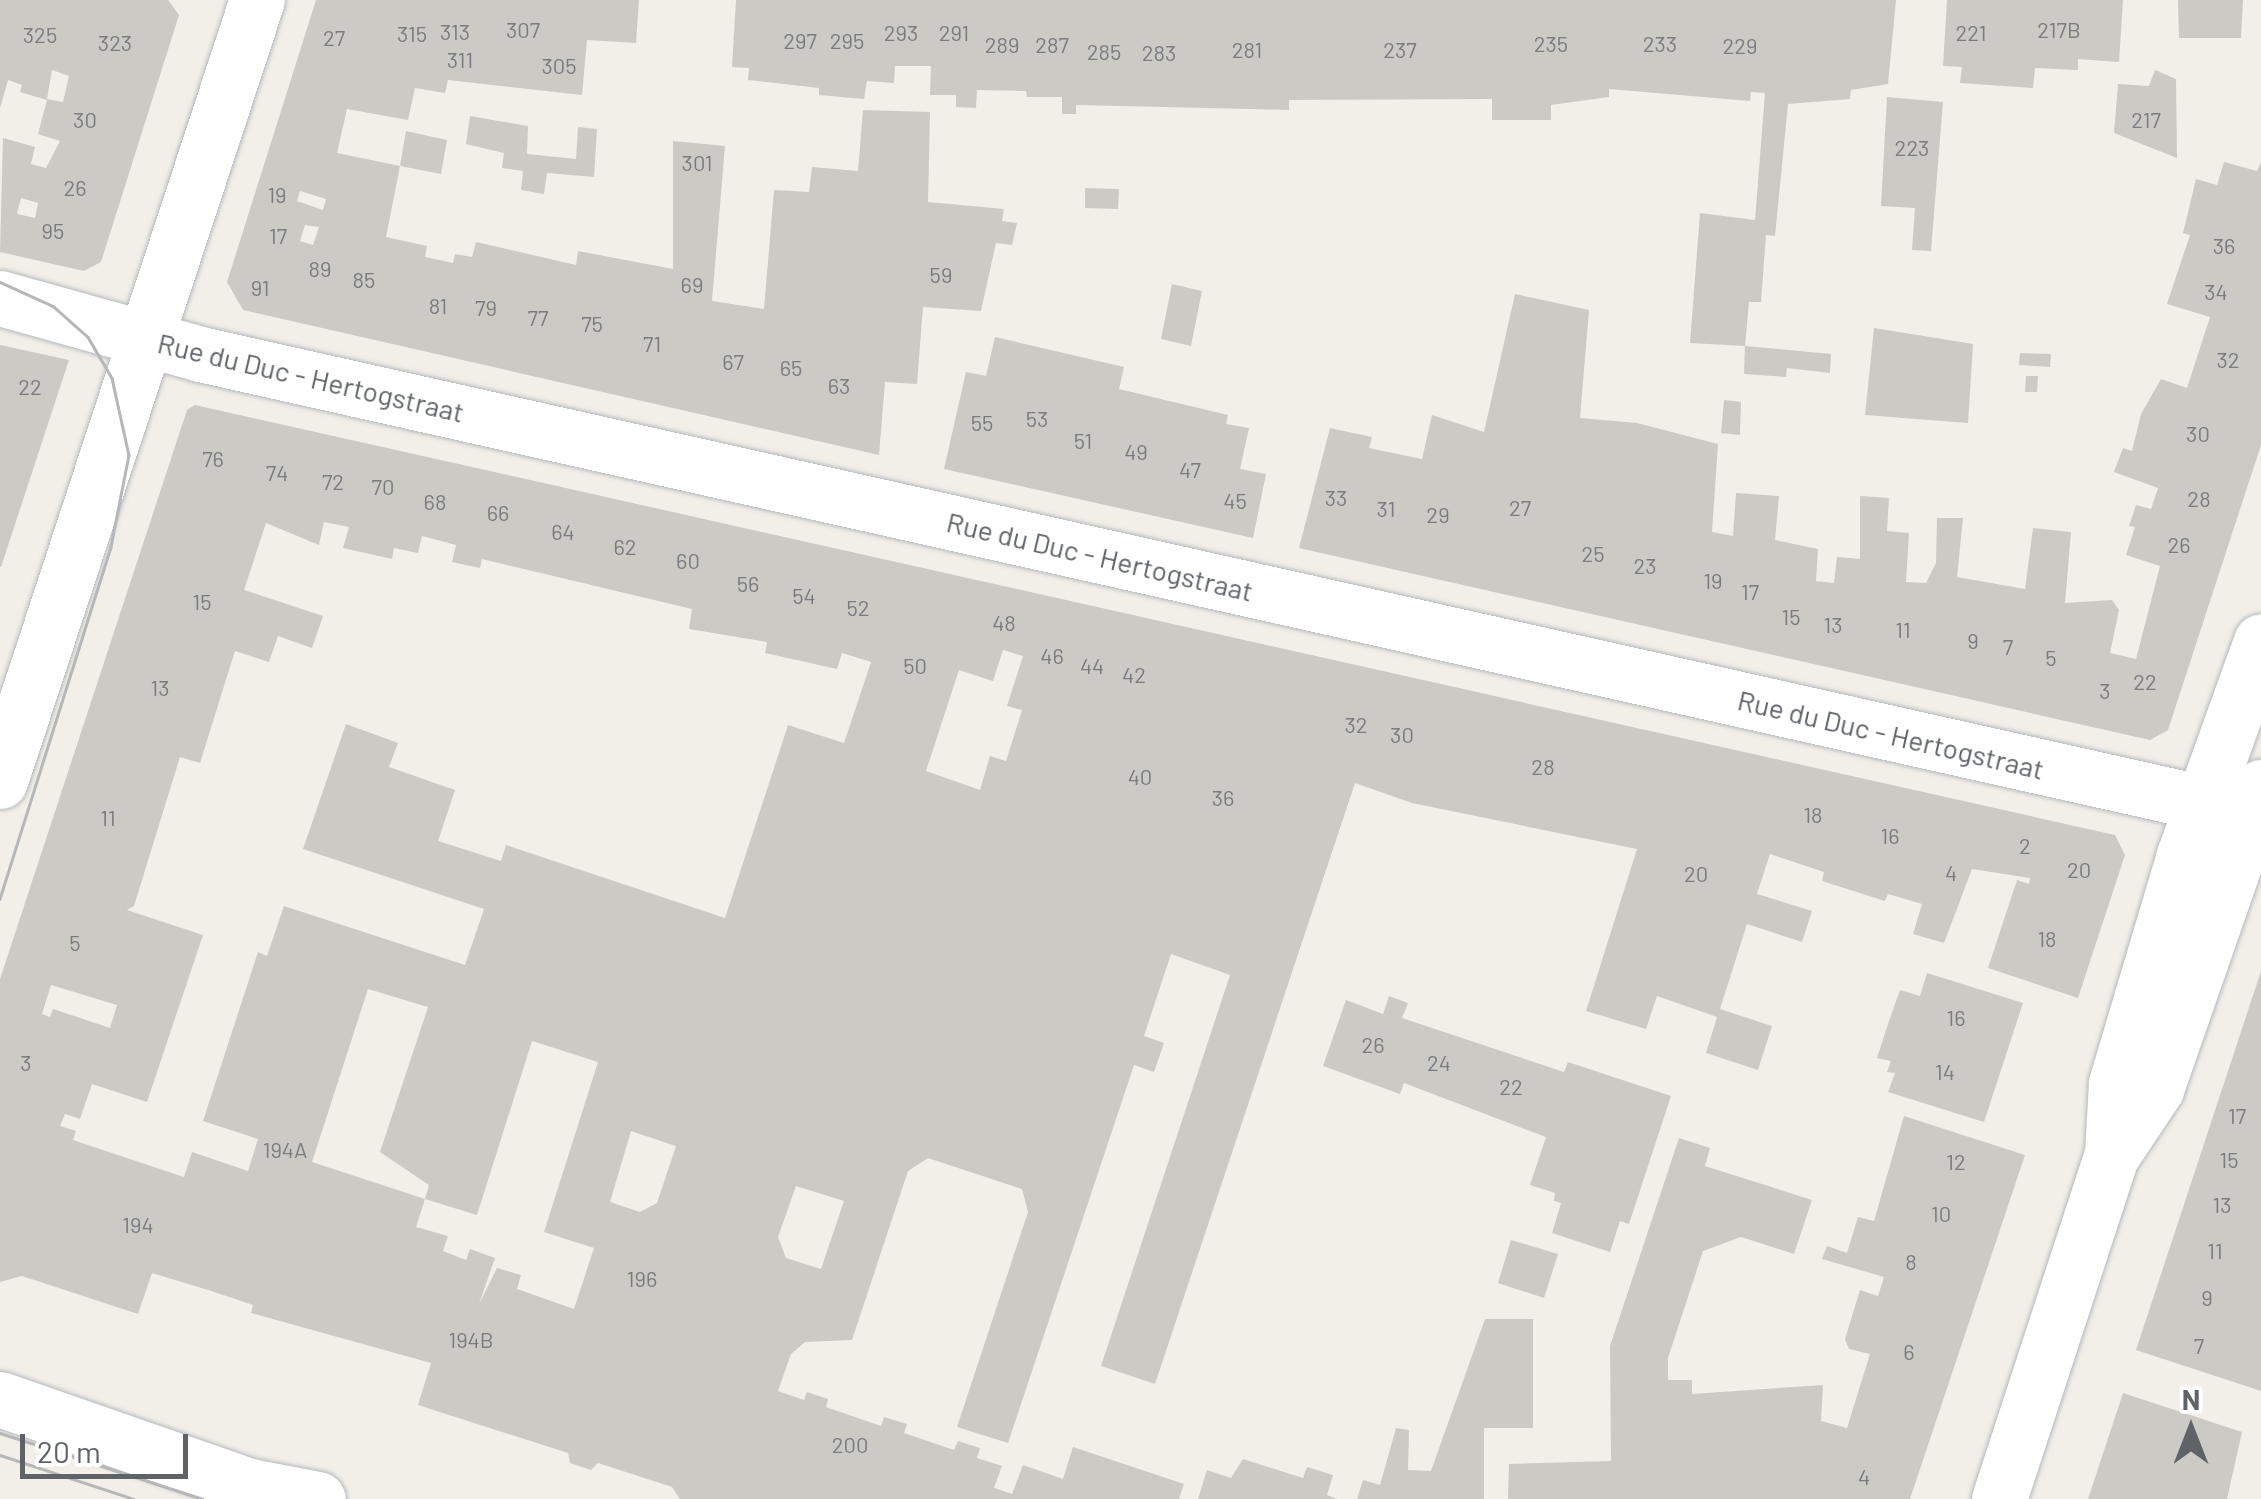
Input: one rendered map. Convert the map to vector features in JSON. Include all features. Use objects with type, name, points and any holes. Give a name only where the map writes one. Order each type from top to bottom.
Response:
[{"type":"street","points":[[0,781],[257,0]]},
{"type":"street","name":"Rue du Duc - Hertogstraat","points":[[0,298],[145,338],[2244,805]]},
{"type":"street","points":[[1999,1499],[2112,1154],[2116,1083],[2244,805],[2261,641]]},
{"type":"street","points":[[0,1399],[250,1486],[318,1499]]},
{"type":"building","points":[[0,0],[168,0],[179,15],[101,262],[84,271],[0,252],[3,138],[35,147],[31,164],[46,168],[60,141],[38,134],[47,100],[20,92],[22,85],[8,80],[0,108]],"holes":[[[52,70],[69,76],[63,102],[47,99]],[[21,198],[38,203],[35,218],[17,214]]]},
{"type":"building","points":[[316,0],[639,0],[636,43],[587,40],[582,95],[448,80],[445,93],[415,88],[408,120],[347,109],[337,153],[400,166],[386,237],[427,246],[425,257],[453,263],[455,254],[472,257],[476,242],[576,265],[578,251],[673,269],[673,141],[725,146],[712,301],[764,309],[774,190],[809,192],[812,167],[858,171],[863,110],[930,112],[928,202],[1004,209],[1002,221],[1017,223],[1012,245],[996,243],[981,311],[923,307],[917,384],[885,382],[879,455],[243,310],[227,282]],"holes":[[[300,191],[326,199],[323,210],[297,201]],[[305,225],[319,227],[313,245],[300,241]]]},
{"type":"building","points":[[736,0],[1896,0],[1888,84],[1851,90],[1850,99],[1788,104],[1775,236],[1766,235],[1761,302],[1749,302],[1745,346],[1690,343],[1700,213],[1755,220],[1765,93],[1751,92],[1750,101],[1609,89],[1609,97],[1551,105],[1551,120],[1492,120],[1492,99],[1289,100],[1289,110],[1076,105],[1076,114],[1062,114],[1062,97],[1027,97],[1026,91],[977,90],[976,108],[956,107],[956,95],[930,95],[931,66],[895,66],[894,83],[867,81],[864,99],[819,95],[819,88],[748,80],[749,68],[732,67]]},
{"type":"building","points":[[1947,0],[2123,0],[2119,62],[2078,59],[2078,70],[2035,68],[2033,88],[1960,83],[1962,67],[1943,66]]},
{"type":"building","points":[[2178,0],[2243,0],[2241,38],[2179,38]]},
{"type":"building","points":[[2155,70],[2176,79],[2177,158],[2114,133],[2118,84],[2149,86]]},
{"type":"building","points":[[1887,97],[1943,102],[1931,251],[1912,250],[1915,208],[1881,206]]},
{"type":"building","points":[[470,116],[528,126],[527,154],[576,159],[578,127],[597,129],[594,177],[547,173],[544,194],[521,190],[523,171],[502,168],[504,153],[466,144]]},
{"type":"building","points":[[406,131],[447,140],[441,174],[400,166]]},
{"type":"building","points":[[2224,162],[2257,171],[2261,162],[2261,445],[2168,730],[2150,740],[1299,548],[1330,428],[1372,437],[1369,448],[1422,459],[1432,415],[1484,432],[1515,294],[1589,310],[1580,418],[1637,423],[1718,444],[1712,532],[1733,536],[1736,493],[1779,496],[1775,540],[1818,549],[1816,581],[1834,583],[1837,557],[1860,559],[1860,496],[1889,498],[1887,531],[1909,533],[1906,582],[1926,583],[1936,563],[1937,518],[1963,518],[1957,577],[2025,589],[2033,528],[2071,532],[2065,603],[2112,600],[2119,610],[2110,653],[2136,659],[2160,566],[2126,555],[2135,527],[2129,526],[2136,505],[2151,509],[2158,488],[2114,472],[2123,448],[2132,451],[2141,414],[2161,379],[2187,388],[2210,317],[2167,304],[2190,235],[2183,233],[2196,179],[2217,185]]},
{"type":"building","points":[[1085,188],[1119,189],[1118,209],[1085,208]]},
{"type":"building","points":[[1172,284],[1202,291],[1191,346],[1161,339]]},
{"type":"building","points":[[1874,328],[1973,344],[1968,423],[1865,415]]},
{"type":"building","points":[[995,337],[1124,367],[1119,389],[1228,415],[1226,424],[1249,428],[1240,469],[1266,474],[1253,538],[944,469],[966,372],[986,376]]},
{"type":"building","points":[[0,345],[69,360],[1,567],[0,567]]},
{"type":"building","points":[[1745,346],[1831,354],[1830,373],[1787,368],[1786,377],[1744,374]]},
{"type":"building","points":[[2020,353],[2051,354],[2050,367],[2019,365]]},
{"type":"building","points":[[2026,376],[2038,376],[2037,392],[2025,392]]},
{"type":"building","points":[[1724,400],[1741,402],[1740,435],[1721,433]]},
{"type":"building","points":[[195,405],[2115,835],[2125,855],[2078,998],[1988,968],[2017,880],[2029,884],[2030,878],[1972,869],[1944,943],[1913,934],[1922,904],[1888,894],[1885,901],[1822,881],[1824,872],[1770,854],[1757,894],[1812,911],[1802,942],[1747,924],[1720,1009],[1772,1026],[1758,1070],[1706,1053],[1717,1017],[1657,996],[1646,1029],[1586,1011],[1637,849],[1412,803],[1355,783],[1155,1384],[1101,1366],[1230,975],[1171,954],[1144,1036],[1164,1043],[1154,1072],[1134,1065],[1008,1443],[957,1427],[1028,1212],[1022,1189],[928,1158],[908,1171],[852,1340],[805,1342],[791,1354],[778,1391],[804,1400],[807,1392],[828,1399],[826,1407],[881,1426],[884,1417],[907,1424],[904,1433],[954,1450],[958,1441],[980,1448],[977,1458],[1002,1466],[994,1488],[1012,1494],[1023,1465],[1063,1479],[1073,1447],[1184,1484],[1179,1499],[680,1499],[672,1487],[598,1463],[591,1470],[570,1463],[568,1453],[418,1405],[431,1363],[251,1313],[253,1305],[208,1290],[152,1273],[138,1314],[22,1276],[0,1282],[0,979],[187,410]],"holes":[[[324,522],[349,527],[343,548],[392,559],[394,548],[418,553],[422,536],[456,545],[452,562],[480,568],[482,559],[692,609],[689,629],[767,642],[765,653],[837,669],[842,653],[871,662],[844,743],[788,725],[725,918],[506,845],[501,861],[438,841],[455,790],[389,767],[398,743],[346,724],[303,849],[484,909],[465,965],[284,906],[267,956],[258,952],[203,1121],[258,1139],[248,1171],[192,1152],[184,1177],[73,1140],[76,1131],[60,1126],[65,1114],[80,1119],[92,1084],[147,1102],[203,935],[127,910],[134,906],[180,757],[200,763],[235,651],[269,662],[278,636],[312,648],[323,616],[244,590],[266,523],[319,545]],[[1003,650],[1023,656],[1007,706],[1022,710],[1006,761],[990,756],[980,790],[926,771],[959,670],[993,681]],[[51,985],[117,1005],[110,1028],[53,1009],[50,1017],[42,1014]],[[368,989],[428,1007],[380,1152],[429,1185],[425,1199],[312,1162]],[[532,1041],[598,1062],[544,1232],[594,1248],[574,1309],[517,1289],[521,1275],[497,1268],[479,1304],[495,1258],[470,1249],[466,1260],[443,1251],[448,1236],[416,1227],[425,1199],[477,1215]],[[631,1131],[676,1146],[657,1203],[640,1212],[610,1202]],[[796,1186],[844,1201],[821,1269],[786,1258],[778,1237]]]},
{"type":"building","points":[[2261,971],[2261,1391],[2136,1350]]},
{"type":"building","points":[[1927,973],[2023,1003],[1984,1122],[1888,1092],[1895,1073],[1887,1072],[1891,1061],[1877,1058],[1888,1024],[1900,990],[1920,996]]},
{"type":"building","points":[[1389,996],[1408,1003],[1402,1018],[1564,1072],[1568,1062],[1671,1096],[1629,1224],[1620,1221],[1610,1252],[1552,1233],[1561,1203],[1554,1201],[1555,1193],[1530,1185],[1546,1137],[1404,1083],[1400,1094],[1323,1066],[1346,1000],[1383,1014]]},
{"type":"building","points":[[1904,1116],[2025,1155],[1910,1499],[1508,1499],[1509,1464],[1611,1461],[1610,1346],[1679,1138],[1710,1148],[1705,1166],[1812,1200],[1794,1254],[1741,1237],[1703,1251],[1668,1358],[1668,1380],[1692,1380],[1692,1394],[1823,1385],[1821,1421],[1847,1428],[1870,1354],[1849,1349],[1845,1339],[1860,1290],[1878,1296],[1884,1277],[1822,1259],[1827,1246],[1847,1253],[1858,1217],[1874,1221]]},
{"type":"building","points":[[1511,1240],[1558,1254],[1544,1298],[1498,1283]]},
{"type":"building","points":[[1485,1319],[1533,1319],[1533,1428],[1484,1428],[1484,1499],[1357,1499],[1363,1480],[1380,1485],[1396,1428],[1409,1430],[1408,1470],[1431,1471]]},
{"type":"building","points":[[2123,1393],[2242,1432],[2227,1499],[2088,1499]]},
{"type":"building","points":[[1243,1459],[1303,1478],[1307,1467],[1333,1475],[1327,1495],[1337,1499],[1198,1499],[1207,1470],[1231,1478]]},
{"type":"tram line","points":[[0,282],[53,306],[88,337],[112,378],[129,455],[111,547],[0,899]]},
{"type":"tram line","points":[[0,1433],[203,1499]]},
{"type":"tram line","points":[[0,1455],[134,1499]]}]
